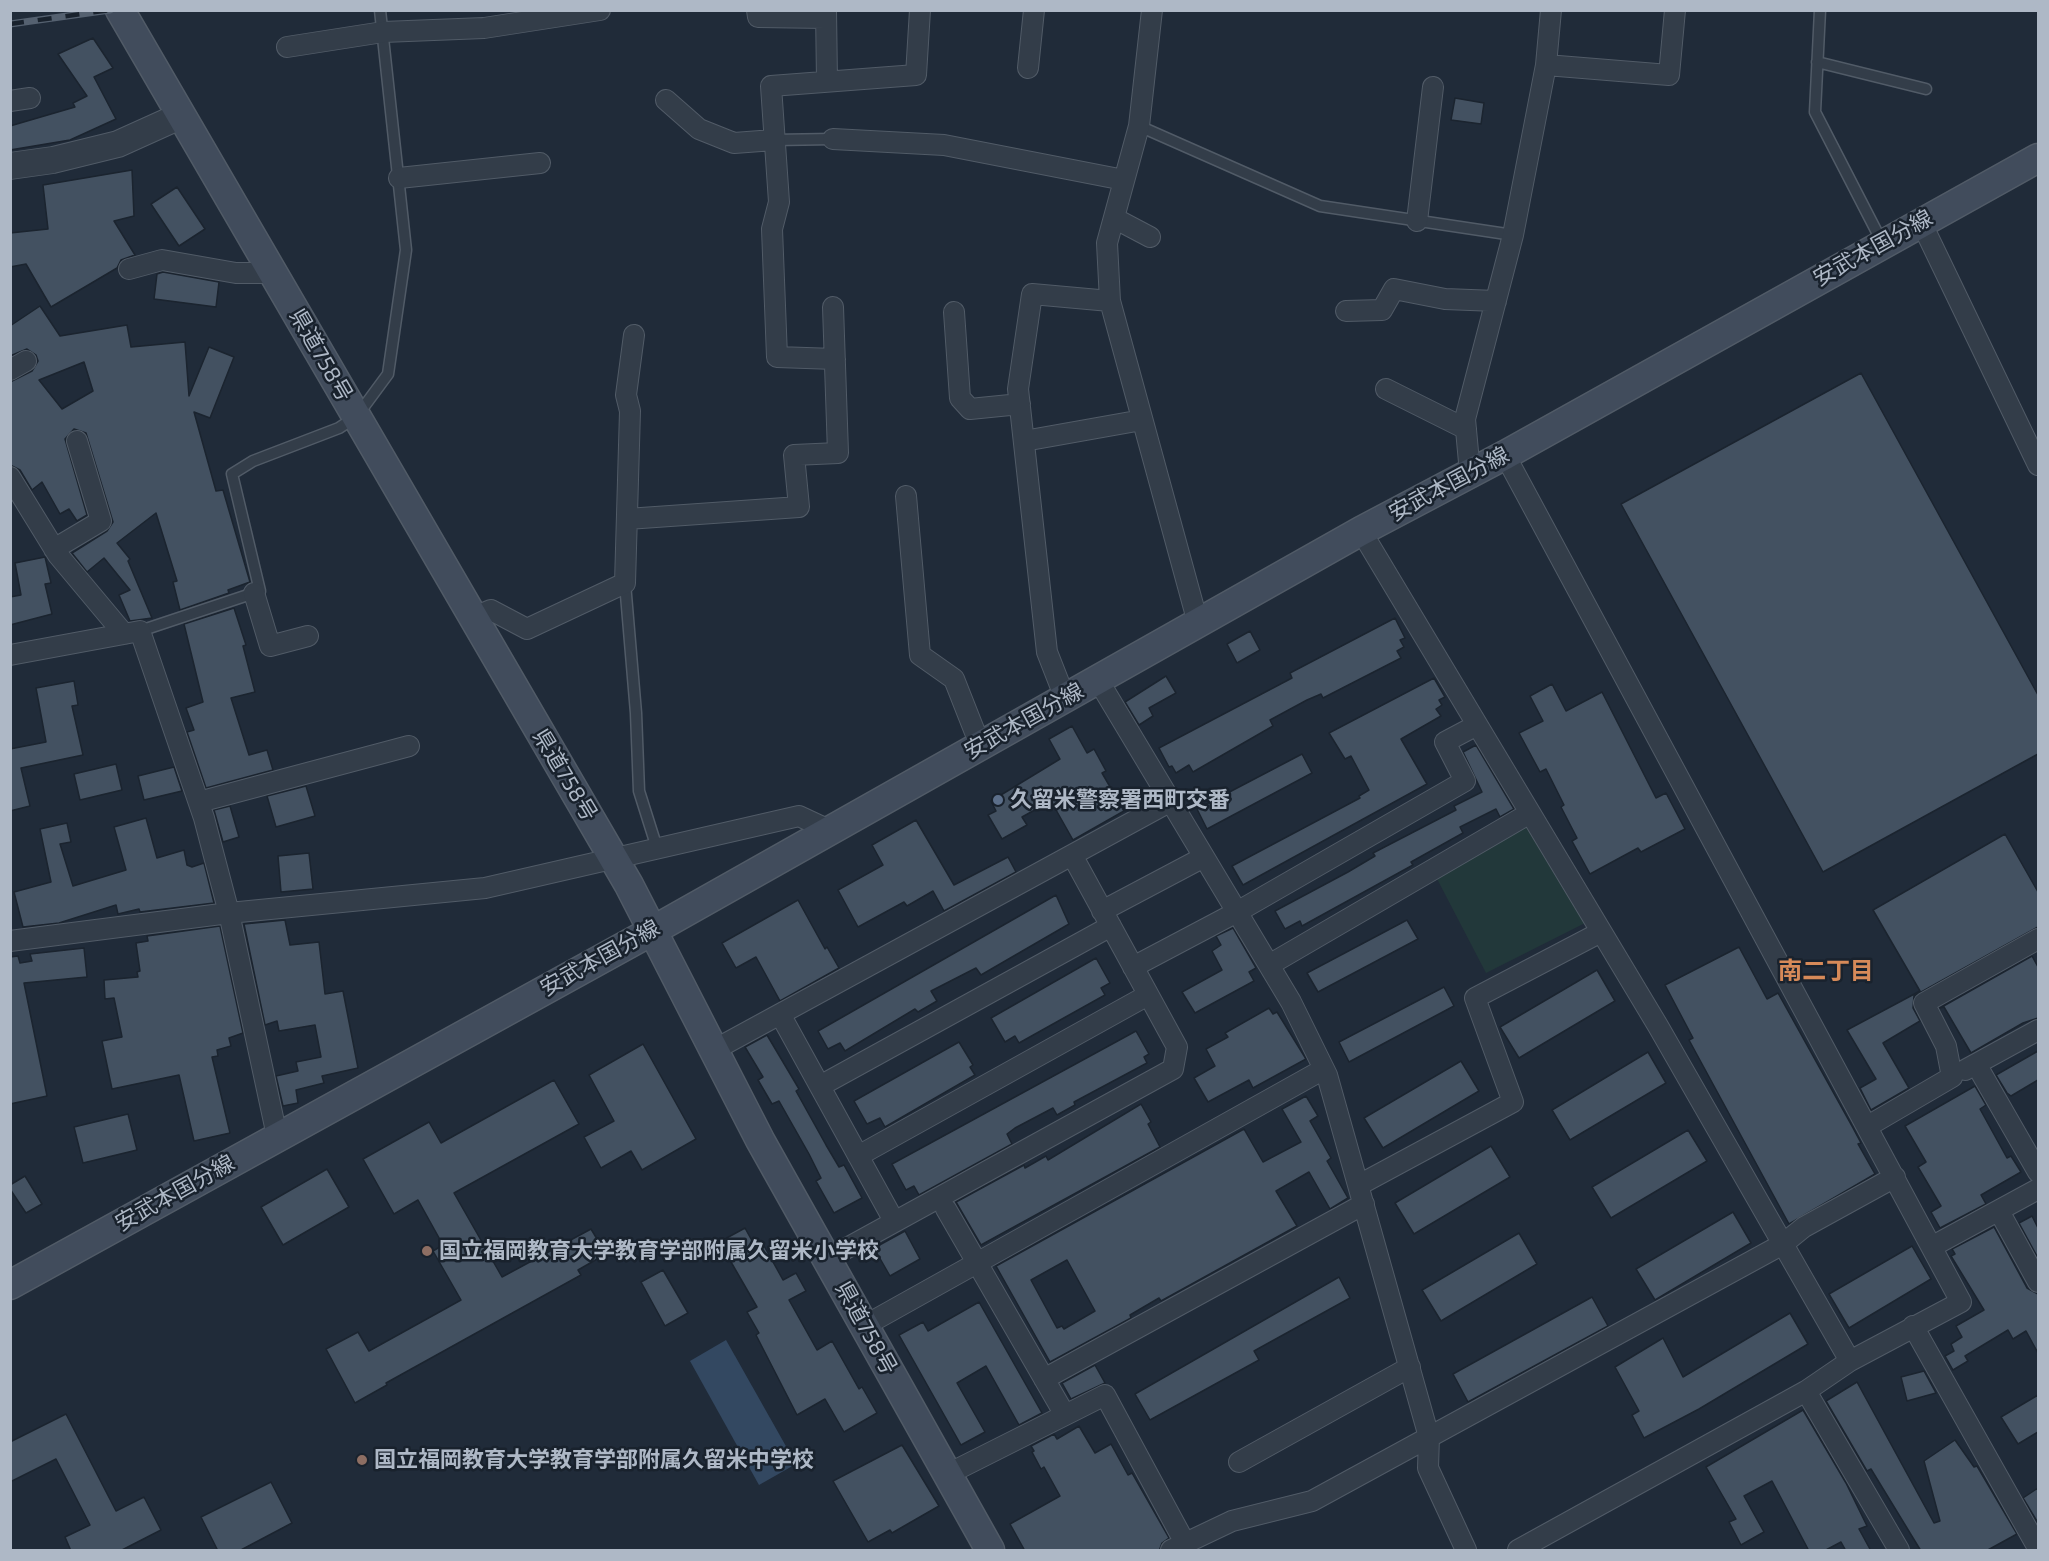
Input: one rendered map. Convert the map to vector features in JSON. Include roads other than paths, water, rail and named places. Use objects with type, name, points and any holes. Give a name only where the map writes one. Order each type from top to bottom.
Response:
[{"type":"main road","name":"県道758号","points":[[120,10],[613,857],[826,1259],[990,1551]]},
{"type":"main road","name":"安武本国分線","points":[[10,1286],[277,1136],[651,931],[1361,531],[1505,455],[2038,158]]},
{"type":"street","points":[[287,47],[383,32],[484,28],[600,10]]},
{"type":"street","points":[[757,10],[758,17],[826,14],[827,81]]},
{"type":"street","points":[[835,359],[777,357],[772,229],[779,202],[771,86],[916,75],[920,10]]},
{"type":"street","points":[[1028,68],[1034,10]]},
{"type":"street","points":[[1152,10],[1139,126],[1107,243],[1110,301],[1198,623]]},
{"type":"street","points":[[1470,473],[1465,419],[1513,235],[1546,65],[1551,10]]},
{"type":"street","points":[[1546,65],[1670,75],[1675,10]]},
{"type":"street","points":[[1417,221],[1433,87]]},
{"type":"street","points":[[666,100],[699,129],[734,142],[774,140]]},
{"type":"street","points":[[10,166],[53,160],[118,144],[180,116]]},
{"type":"street","points":[[833,139],[944,145],[1124,180]]},
{"type":"street","points":[[399,178],[540,163]]},
{"type":"street","points":[[1114,219],[1150,237]]},
{"type":"street","points":[[1921,222],[2038,465]]},
{"type":"street","points":[[129,269],[162,260],[236,273],[273,273]]},
{"type":"street","points":[[1346,311],[1382,310],[1394,289],[1445,299],[1496,301]]},
{"type":"street","points":[[1065,698],[1047,652],[1018,389],[1032,294],[1110,301]]},
{"type":"street","points":[[627,519],[799,507],[794,455],[837,453],[833,307]]},
{"type":"street","points":[[954,312],[960,398],[970,409],[1020,405]]},
{"type":"street","points":[[472,618],[491,610],[527,629],[625,584],[630,411],[626,395],[634,335]]},
{"type":"street","points":[[1386,388],[1466,429]]},
{"type":"street","points":[[1024,441],[1143,420]]},
{"type":"street","points":[[54,549],[101,521],[77,441]]},
{"type":"street","points":[[1505,455],[1933,1246],[1961,1302],[1850,1361],[1806,1391],[1518,1551]]},
{"type":"street","points":[[10,477],[54,549],[132,632],[200,802],[228,913],[277,1136]]},
{"type":"street","points":[[906,496],[920,655],[954,679],[980,744]]},
{"type":"street","points":[[1361,531],[1601,932],[1850,1361]]},
{"type":"street","points":[[254,593],[270,646],[308,636]]},
{"type":"street","points":[[10,655],[132,632]]},
{"type":"street","points":[[1098,680],[1269,965],[1324,1069],[1362,1195],[1429,1437],[1428,1468],[1466,1551]]},
{"type":"street","points":[[1133,967],[1237,912],[1466,781],[1445,742],[1477,725]]},
{"type":"street","points":[[200,802],[409,746]]},
{"type":"street","points":[[714,1050],[1171,801]]},
{"type":"street","points":[[1269,965],[1530,813]]},
{"type":"street","points":[[10,941],[228,913],[485,888],[799,816],[830,830]]},
{"type":"street","points":[[826,1259],[1173,1069],[1177,1047],[1072,855]]},
{"type":"street","points":[[820,1086],[1107,919],[1204,857]]},
{"type":"street","points":[[1044,1379],[1362,1195],[1513,1102],[1475,998],[1601,932]]},
{"type":"street","points":[[1952,1077],[1946,1046],[1924,1003],[2038,939]]},
{"type":"street","points":[[858,1156],[1148,995]]},
{"type":"street","points":[[780,1014],[894,1221]]},
{"type":"street","points":[[1868,1126],[2038,1030]]},
{"type":"street","points":[[1976,1064],[2038,1172]]},
{"type":"street","points":[[864,1326],[1324,1069]]},
{"type":"street","points":[[948,1474],[1105,1395],[1178,1547],[1232,1521],[1312,1501],[1783,1244],[1804,1227],[1895,1177]]},
{"type":"street","points":[[1933,1246],[2038,1189]]},
{"type":"street","points":[[946,1209],[1065,1415]]},
{"type":"street","points":[[1999,1211],[2038,1282]]},
{"type":"street","points":[[1913,1326],[2038,1548]]},
{"type":"street","points":[[1239,1462],[1410,1367]]},
{"type":"street","points":[[1806,1391],[1899,1551]]},
{"type":"lane","points":[[132,632],[260,591],[232,474],[253,461],[339,428],[357,416],[388,374],[406,250],[380,10]]},
{"type":"lane","points":[[1820,10],[1815,112],[1882,243]]},
{"type":"lane","points":[[1818,62],[1926,89]]},
{"type":"lane","points":[[1139,126],[1320,206],[1513,235]]},
{"type":"lane","points":[[774,140],[833,139]]},
{"type":"lane","points":[[625,584],[636,713],[639,791],[657,848]]},
{"type":"water","points":[[726,1340],[796,1464],[759,1485],[690,1361]]},
{"type":"railway","points":[[10,24],[110,10]]},
{"type":"place","name":"久留米警察署西町交番","points":[[998,800]]},
{"type":"place","name":"国立福岡教育大学教育学部附属久留米小学校","points":[[427,1251]]},
{"type":"place","name":"国立福岡教育大学教育学部附属久留米中学校","points":[[362,1460]]},
{"type":"district","name":"南二丁目","points":[[1826,971]]}]
